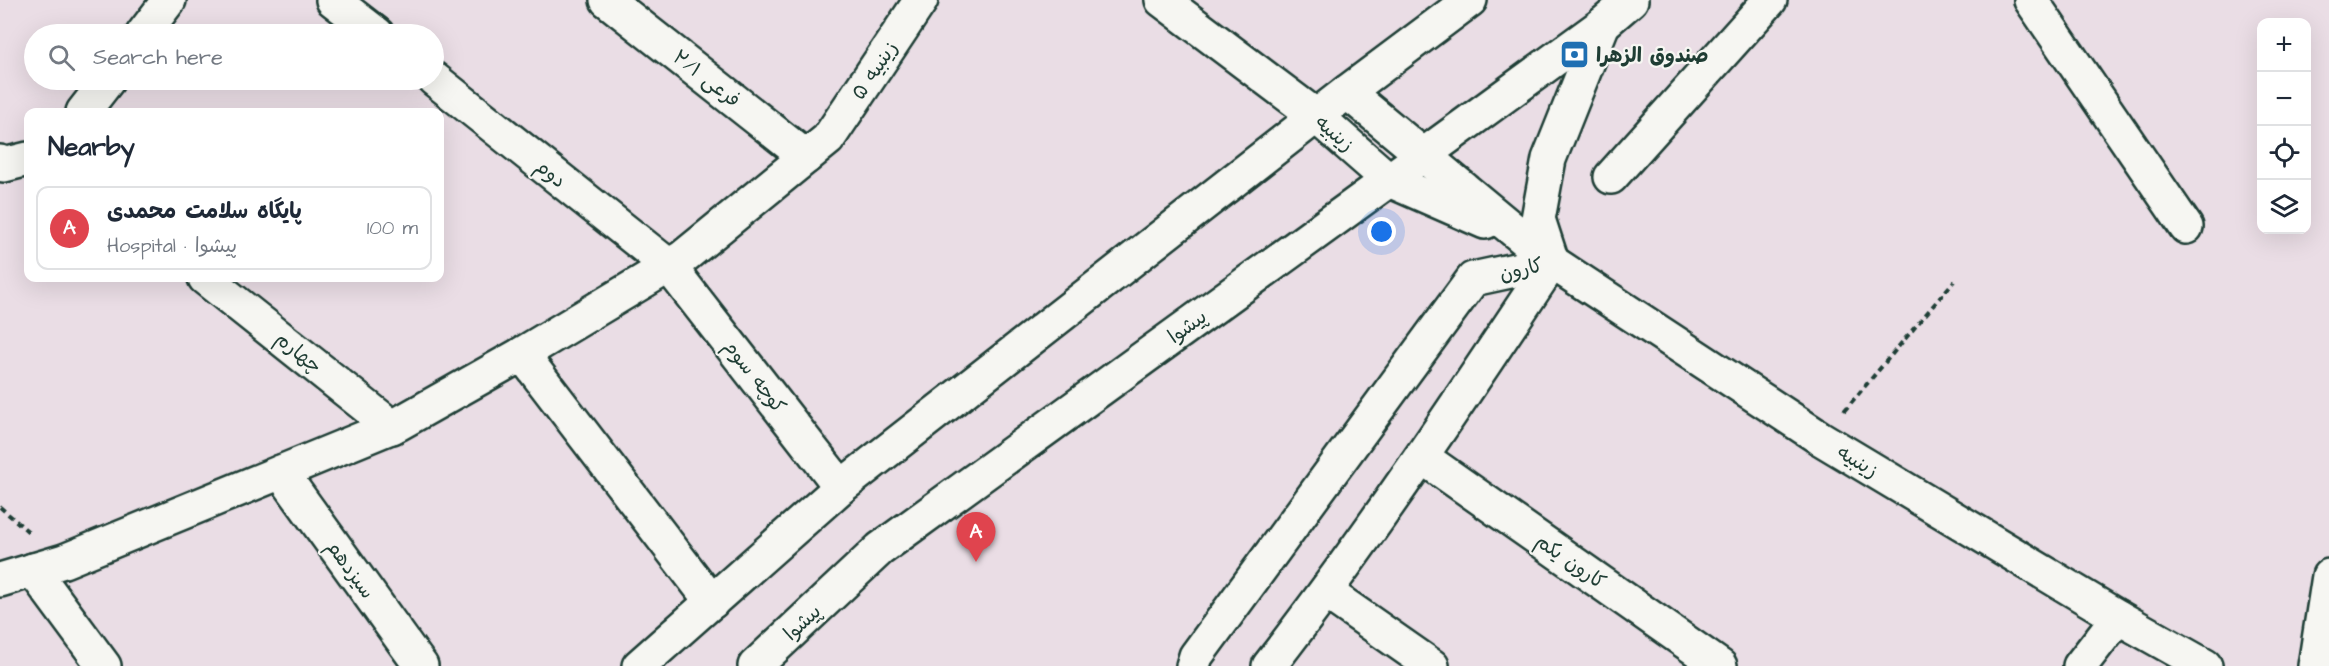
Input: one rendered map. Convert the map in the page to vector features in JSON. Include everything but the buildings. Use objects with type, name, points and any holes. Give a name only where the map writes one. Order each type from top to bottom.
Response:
[{"type":"street","points":[[151,24],[169,0]]},
{"type":"street","points":[[333,0],[364,24]]},
{"type":"street","name":"فرعی ۲/۱","points":[[607,0],[817,148]]},
{"type":"street","name":"زینبیه ۵","points":[[0,580],[64,561],[392,427],[522,354],[682,258],[817,148],[921,0]]},
{"type":"street","name":"زینبیه","points":[[1162,0],[1316,116],[1389,180],[1522,238]]},
{"type":"street","points":[[639,666],[841,487],[1316,116],[1470,0]]},
{"type":"street","name":"پیشوا","points":[[775,660],[880,549],[1603,24],[1631,0]]},
{"type":"street","points":[[1611,177],[1770,0]]},
{"type":"street","points":[[2031,0],[2186,227]]},
{"type":"street","points":[[1552,262],[1538,219],[1549,159],[1603,24]]},
{"type":"street","name":"دوم","points":[[444,87],[669,266]]},
{"type":"street","points":[[85,108],[100,90]]},
{"type":"street","name":"زینبیه","points":[[1347,92],[1552,262],[1820,438],[2118,617],[2205,666]]},
{"type":"street","points":[[0,162],[4,165],[24,160]]},
{"type":"street","name":"کارون","points":[[1269,666],[1326,592],[1422,457],[1552,262]]},
{"type":"street","name":"کارون","points":[[1193,666],[1196,656],[1473,279],[1552,262]]},
{"type":"street","name":"کوچه سوم","points":[[669,266],[841,487]]},
{"type":"street","name":"چهارم","points":[[210,282],[392,427]]},
{"type":"street","points":[[522,354],[712,602]]},
{"type":"street","name":"کارون یکم","points":[[1422,457],[1720,666]]},
{"type":"street","name":"سیزدهم","points":[[281,472],[421,666]]},
{"type":"street","points":[[33,570],[104,666]]},
{"type":"street","points":[[2315,666],[2329,576]]},
{"type":"street","points":[[1326,592],[1432,666]]},
{"type":"street","points":[[2080,666],[2118,617]]},
{"type":"path","points":[[1820,438],[1954,281]]},
{"type":"place","name":"صندوق الزهرا","points":[[1575,55]]},
{"type":"place","name":"پایگاه سلامت محمدی","points":[[976,562]]}]
